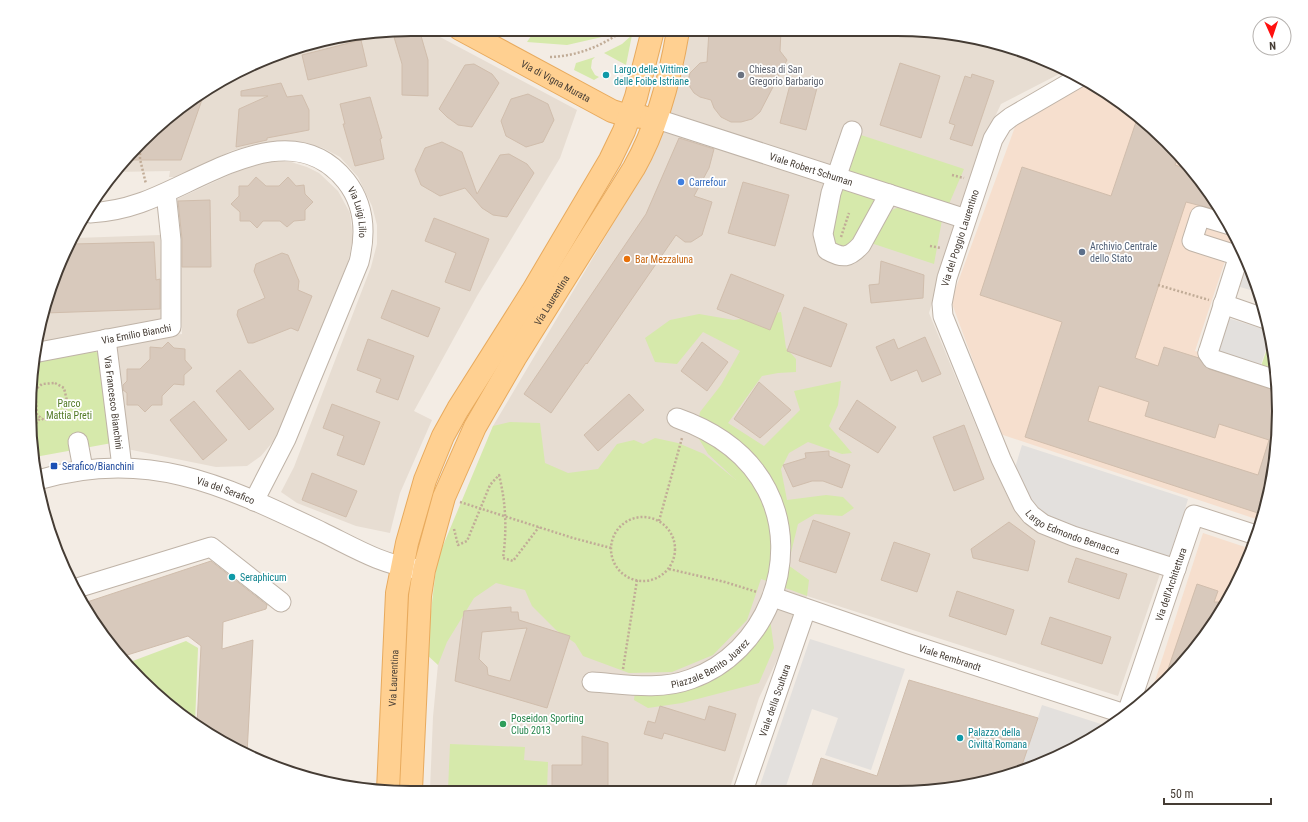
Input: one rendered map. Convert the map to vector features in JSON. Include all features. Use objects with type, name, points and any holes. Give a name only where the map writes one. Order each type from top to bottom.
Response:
[{"type":"main road","name":"Via di Vigna Murata","points":[[473,36],[615,113],[656,119]]},
{"type":"main road","name":"Via Laurentina","points":[[388,785],[395,611],[402,567],[425,480],[443,436],[603,173],[630,116],[651,36]]},
{"type":"main road","name":"Via Laurentina","points":[[411,786],[418,620],[424,570],[444,497],[463,451],[486,406],[634,168],[649,140],[656,119],[677,36]]},
{"type":"street","name":"Via del Poggio Laurentino","points":[[1001,458],[951,338],[942,311],[945,284],[993,139],[1002,124],[1011,117],[1074,81]]},
{"type":"street","name":"Viale Robert Schuman","points":[[656,119],[966,219]]},
{"type":"street","points":[[852,131],[831,193],[823,234],[827,250],[838,255],[850,255],[861,245],[889,194]]},
{"type":"street","name":"Via Luigi Lilio","points":[[93,213],[121,210],[158,196],[244,157],[267,152],[293,151],[316,158],[335,170],[350,187],[360,209],[363,233],[358,262],[286,439],[254,501]]},
{"type":"street","name":"Via Emilio Bianchi","points":[[41,352],[171,327],[171,240],[158,196]]},
{"type":"street","points":[[1221,222],[1200,216],[1192,241],[1236,251]]},
{"type":"street","points":[[1238,256],[1217,303],[1202,351],[1212,359],[1270,378]]},
{"type":"street","points":[[1217,303],[1260,317]]},
{"type":"street","name":"Via Francesco Bianchini","points":[[106,339],[122,467]]},
{"type":"street","name":"Piazzale Benito Juarez","points":[[592,682],[652,686],[673,684],[692,679],[713,670],[728,659],[749,638],[764,617],[773,597],[780,564],[781,540],[777,516],[769,495],[757,474],[732,447],[708,431],[682,420]]},
{"type":"street","points":[[78,442],[83,469]]},
{"type":"street","name":"Largo Edmondo Bernacca","points":[[1001,458],[1023,505],[1031,515],[1043,524],[1073,536],[1176,569]]},
{"type":"street","name":"Via del Serafico","points":[[42,479],[83,469],[122,467],[179,474],[224,488],[378,560],[402,567]]},
{"type":"street","name":"Via dell'Architettura","points":[[1131,704],[1194,515],[1251,534]]},
{"type":"street","points":[[80,587],[211,547],[281,602]]},
{"type":"street","points":[[402,567],[424,570]]},
{"type":"street","name":"Viale Rembrandt","points":[[773,597],[1120,713]]},
{"type":"street","name":"Viale della Scultura","points":[[745,786],[806,609]]},
{"type":"path","points":[[548,57],[567,55],[597,47],[616,36]]},
{"type":"path","points":[[140,152],[140,159],[158,196]]},
{"type":"path","points":[[840,239],[849,212]]},
{"type":"path","points":[[1158,285],[1217,303]]},
{"type":"path","points":[[36,407],[37,414],[44,420],[62,417],[68,405],[64,388],[54,383],[42,384],[37,387]]},
{"type":"path","points":[[36,424],[41,417]]},
{"type":"path","points":[[659,521],[682,420]]},
{"type":"path","points":[[452,523],[458,545],[467,542],[480,508],[485,503],[490,485],[499,475],[504,492],[506,533],[503,558],[513,561],[539,527]]},
{"type":"path","points":[[444,497],[611,548]]},
{"type":"path","points":[[637,517],[648,517],[659,521],[666,526],[675,542],[674,561],[669,569],[655,579],[637,580],[629,577],[616,565],[611,548],[613,537],[619,528],[627,521],[637,517]]},
{"type":"path","points":[[669,569],[724,582],[773,597]]},
{"type":"path","points":[[621,683],[637,580]]},
{"type":"shaded area","points":[[438,36],[577,110],[560,158],[477,296],[414,411],[432,420],[400,493],[390,533],[356,526],[297,503],[281,492],[294,467],[371,267],[377,244],[377,225],[372,206],[358,177],[340,157],[323,148],[293,141],[253,145],[231,151],[178,177],[169,177],[170,171],[122,172],[164,129],[183,113],[223,86],[290,56],[338,43],[362,39]]},
{"type":"shaded area","points":[[676,36],[897,36],[946,39],[970,43],[1018,56],[1060,74],[1001,104],[977,155],[929,313],[991,462],[1014,510],[1025,520],[1161,571],[1118,696],[807,596],[759,698],[731,786],[430,786],[433,717],[440,643],[493,426],[654,155]]},
{"type":"shaded area","points":[[1079,83],[1084,86],[1125,113],[1162,146],[1195,183],[1222,224],[1231,242],[1195,351],[1270,375],[1272,411],[1269,460],[1265,484],[1256,519],[1000,434],[951,301],[1019,116]]},
{"type":"shaded area","points":[[275,160],[291,162],[307,167],[319,173],[338,191],[350,213],[353,240],[348,262],[276,438],[261,456],[247,466],[216,467],[127,449],[115,343],[182,334],[175,200],[251,165]]},
{"type":"shaded area","points":[[160,235],[163,321],[42,344],[56,290],[79,238]]},
{"type":"shaded area","points":[[1243,268],[1252,291],[1237,286]]},
{"type":"shaded area","points":[[1225,317],[1263,329],[1267,347],[1259,370],[1217,356]]},
{"type":"shaded area","points":[[1022,445],[1188,499],[1170,560],[1044,520],[1014,471]]},
{"type":"shaded area","points":[[1203,533],[1246,547],[1233,577],[1209,619],[1179,658],[1154,683]]},
{"type":"shaded area","points":[[810,639],[905,669],[871,770],[825,755],[838,718],[812,709],[786,786],[760,786]]},
{"type":"shaded area","points":[[1042,705],[1103,725],[1063,747],[1022,764]]},
{"type":"green space","points":[[531,36],[602,37],[567,45],[527,42]]},
{"type":"green space","points":[[632,36],[626,65],[604,53],[622,44]]},
{"type":"green space","points":[[595,57],[592,60],[591,68],[595,75],[599,77],[594,80],[574,70],[576,63]]},
{"type":"green space","points":[[861,135],[964,169],[949,204],[850,171],[848,165]]},
{"type":"green space","points":[[842,188],[876,200],[875,204],[848,246],[840,249],[830,238],[839,190]]},
{"type":"green space","points":[[899,207],[942,220],[934,264],[871,243],[892,210]]},
{"type":"green space","points":[[781,312],[786,348],[796,359],[796,372],[762,376],[728,423],[764,446],[800,410],[794,391],[841,381],[838,405],[829,426],[852,453],[842,454],[808,442],[789,453],[781,469],[787,500],[826,495],[843,497],[854,508],[842,516],[815,514],[798,524],[788,565],[809,580],[807,596],[761,579],[747,620],[713,655],[672,672],[629,673],[583,656],[575,643],[556,630],[532,606],[525,590],[496,583],[474,598],[447,642],[438,665],[426,654],[437,560],[493,426],[510,422],[540,423],[545,463],[568,473],[598,469],[617,444],[634,440],[643,444],[655,438],[678,443],[704,454],[736,480],[708,454],[696,434],[700,412],[721,385],[740,351],[703,332],[677,364],[655,362],[645,338],[670,320],[699,314],[734,320]]},
{"type":"green space","points":[[1267,349],[1270,372],[1260,369]]},
{"type":"green space","name":"Parco Mattia Preti","points":[[82,351],[95,351],[102,356],[112,443],[39,456],[36,411],[39,360]]},
{"type":"green space","points":[[770,619],[774,648],[759,683],[682,703],[648,708],[634,700],[636,682],[677,682]]},
{"type":"green space","points":[[186,641],[198,648],[195,718],[164,693],[132,661]]},
{"type":"green space","points":[[450,744],[525,747],[524,760],[548,762],[547,786],[448,786]]},
{"type":"building","points":[[421,36],[428,60],[428,96],[402,95],[402,64],[394,37]]},
{"type":"building","name":"Chiesa di San Gregorio Barbarigo","points":[[709,36],[781,36],[780,51],[787,60],[760,112],[752,119],[741,122],[731,122],[721,117],[714,108],[711,100],[700,97],[694,93],[690,87],[688,80],[690,73],[700,63],[707,62]]},
{"type":"building","points":[[361,40],[367,66],[308,80],[302,55]]},
{"type":"building","points":[[900,63],[940,76],[921,138],[880,125]]},
{"type":"building","points":[[474,64],[492,74],[499,83],[472,127],[458,125],[439,109],[465,65]]},
{"type":"building","points":[[972,74],[994,81],[972,146],[950,139],[955,125],[949,123],[965,76],[971,78]]},
{"type":"building","points":[[792,77],[818,84],[806,130],[780,123]]},
{"type":"building","points":[[281,83],[287,97],[302,95],[309,110],[309,130],[267,138],[267,140],[236,147],[239,109],[268,96],[241,96],[241,91]]},
{"type":"building","points":[[528,94],[548,104],[554,120],[543,142],[526,147],[506,136],[501,121],[511,99]]},
{"type":"building","points":[[370,97],[382,138],[380,139],[384,159],[355,166],[343,124],[345,124],[340,104]]},
{"type":"building","points":[[202,100],[181,160],[133,160],[164,129],[183,113]]},
{"type":"building","points":[[1136,122],[1176,161],[1175,165],[1182,167],[1209,203],[1213,209],[1186,202],[1135,358],[1158,366],[1164,347],[1199,358],[1209,369],[1271,389],[1272,411],[1269,460],[1258,513],[1025,437],[1062,322],[980,295],[1022,167],[1111,196]],"holes":[[[1099,386],[1149,402],[1145,416],[1215,438],[1219,424],[1269,440],[1258,475],[1088,421]]]},
{"type":"building","points":[[679,138],[714,149],[709,168],[694,196],[712,202],[702,235],[691,242],[685,242],[676,235],[587,364],[586,363],[551,413],[524,394],[646,214]]},
{"type":"building","points":[[442,142],[462,152],[477,194],[500,155],[509,154],[527,164],[534,173],[507,217],[493,215],[482,208],[465,188],[440,196],[421,185],[415,170],[425,148]]},
{"type":"building","points":[[256,177],[266,186],[279,186],[288,177],[296,186],[304,185],[305,194],[313,202],[305,210],[305,220],[294,221],[287,227],[280,221],[263,221],[257,228],[250,221],[240,221],[240,212],[231,204],[239,196],[239,186],[248,186]]},
{"type":"building","points":[[743,182],[789,195],[775,246],[728,233]]},
{"type":"building","points":[[210,200],[211,267],[182,267],[182,239],[178,201]]},
{"type":"building","points":[[434,218],[489,239],[470,291],[445,282],[456,253],[425,241]]},
{"type":"building","points":[[154,242],[156,280],[160,279],[160,309],[49,313],[56,290],[76,244]]},
{"type":"building","points":[[282,253],[288,255],[299,281],[298,290],[312,296],[298,331],[291,328],[253,343],[248,343],[237,315],[238,310],[265,298],[254,271],[256,264]]},
{"type":"building","points":[[881,261],[924,275],[923,298],[871,303],[869,285],[879,284]]},
{"type":"building","points":[[731,274],[784,295],[770,330],[717,309]]},
{"type":"building","points":[[392,290],[440,308],[428,337],[381,318]]},
{"type":"building","points":[[804,307],[847,324],[831,367],[787,351]]},
{"type":"building","points":[[925,337],[941,374],[922,382],[917,370],[891,381],[876,347],[894,339],[898,349]]},
{"type":"building","points":[[368,339],[414,356],[398,400],[376,392],[381,379],[357,370]]},
{"type":"building","points":[[168,342],[174,348],[185,349],[185,360],[192,368],[184,375],[184,385],[174,384],[162,396],[162,405],[152,405],[145,412],[138,405],[127,405],[127,393],[123,390],[123,385],[127,381],[127,369],[140,369],[150,359],[150,347],[162,348]]},
{"type":"building","points":[[702,342],[728,362],[707,391],[681,371]]},
{"type":"building","points":[[240,370],[274,409],[249,430],[216,391]]},
{"type":"building","points":[[759,382],[791,410],[760,438],[734,419]]},
{"type":"building","points":[[629,394],[644,410],[598,451],[584,435]]},
{"type":"building","points":[[857,400],[896,427],[878,453],[839,429]]},
{"type":"building","points":[[194,401],[227,440],[203,460],[170,420]]},
{"type":"building","points":[[332,404],[380,422],[364,465],[337,455],[344,436],[323,428]]},
{"type":"building","points":[[964,425],[984,479],[954,491],[933,437]]},
{"type":"building","points":[[829,451],[829,456],[850,465],[842,488],[823,481],[812,481],[793,487],[783,465],[806,458],[805,453]]},
{"type":"building","points":[[312,473],[357,491],[346,517],[302,500]]},
{"type":"building","points":[[813,520],[850,533],[836,573],[799,561]]},
{"type":"building","points":[[1009,522],[1035,541],[1028,571],[973,558],[971,549]]},
{"type":"building","points":[[894,542],[930,554],[917,592],[881,580]]},
{"type":"building","points":[[1076,558],[1127,574],[1119,599],[1068,582]]},
{"type":"building","points":[[211,561],[267,605],[266,609],[223,622],[222,649],[253,640],[247,748],[223,736],[197,719],[201,646],[188,636],[127,655],[113,639],[88,602]]},
{"type":"building","points":[[1197,584],[1218,591],[1214,602],[1220,602],[1209,619],[1195,639],[1168,670]]},
{"type":"building","points":[[957,591],[1014,610],[1006,635],[949,616]]},
{"type":"building","points":[[511,607],[511,612],[518,612],[519,620],[570,636],[547,708],[455,681],[464,611]],"holes":[[[527,628],[510,681],[488,675],[487,667],[479,659],[482,632]]]},
{"type":"building","points":[[1050,617],[1111,637],[1102,664],[1041,644]]},
{"type":"building","name":"Palazzo della Civiltà Romana","points":[[909,680],[1038,718],[1022,764],[1018,766],[970,779],[946,783],[897,786],[812,786],[821,758],[877,776]]},
{"type":"building","points":[[660,706],[705,720],[709,706],[736,714],[725,751],[664,733],[662,739],[644,734],[648,721],[655,723]]},
{"type":"building","points":[[582,736],[608,743],[608,786],[552,786],[552,765],[582,765]]},
{"type":"place","name":"Largo delle Vittime delle Foibe Istriane","points":[[606,75]]},
{"type":"place","name":"Chiesa di San Gregorio Barbarigo","points":[[741,75]]},
{"type":"place","name":"Carrefour","points":[[681,182]]},
{"type":"place","name":"Archivio Centrale dello Stato","points":[[1082,252]]},
{"type":"place","name":"Bar Mezzaluna","points":[[627,259]]},
{"type":"place","name":"Serafico/Bianchini","points":[[54,466]]},
{"type":"place","name":"Seraphicum","points":[[232,577]]},
{"type":"place","name":"Poseidon Sporting Club 2013","points":[[503,724]]},
{"type":"place","name":"Palazzo della Civiltà Romana","points":[[960,738]]}]
